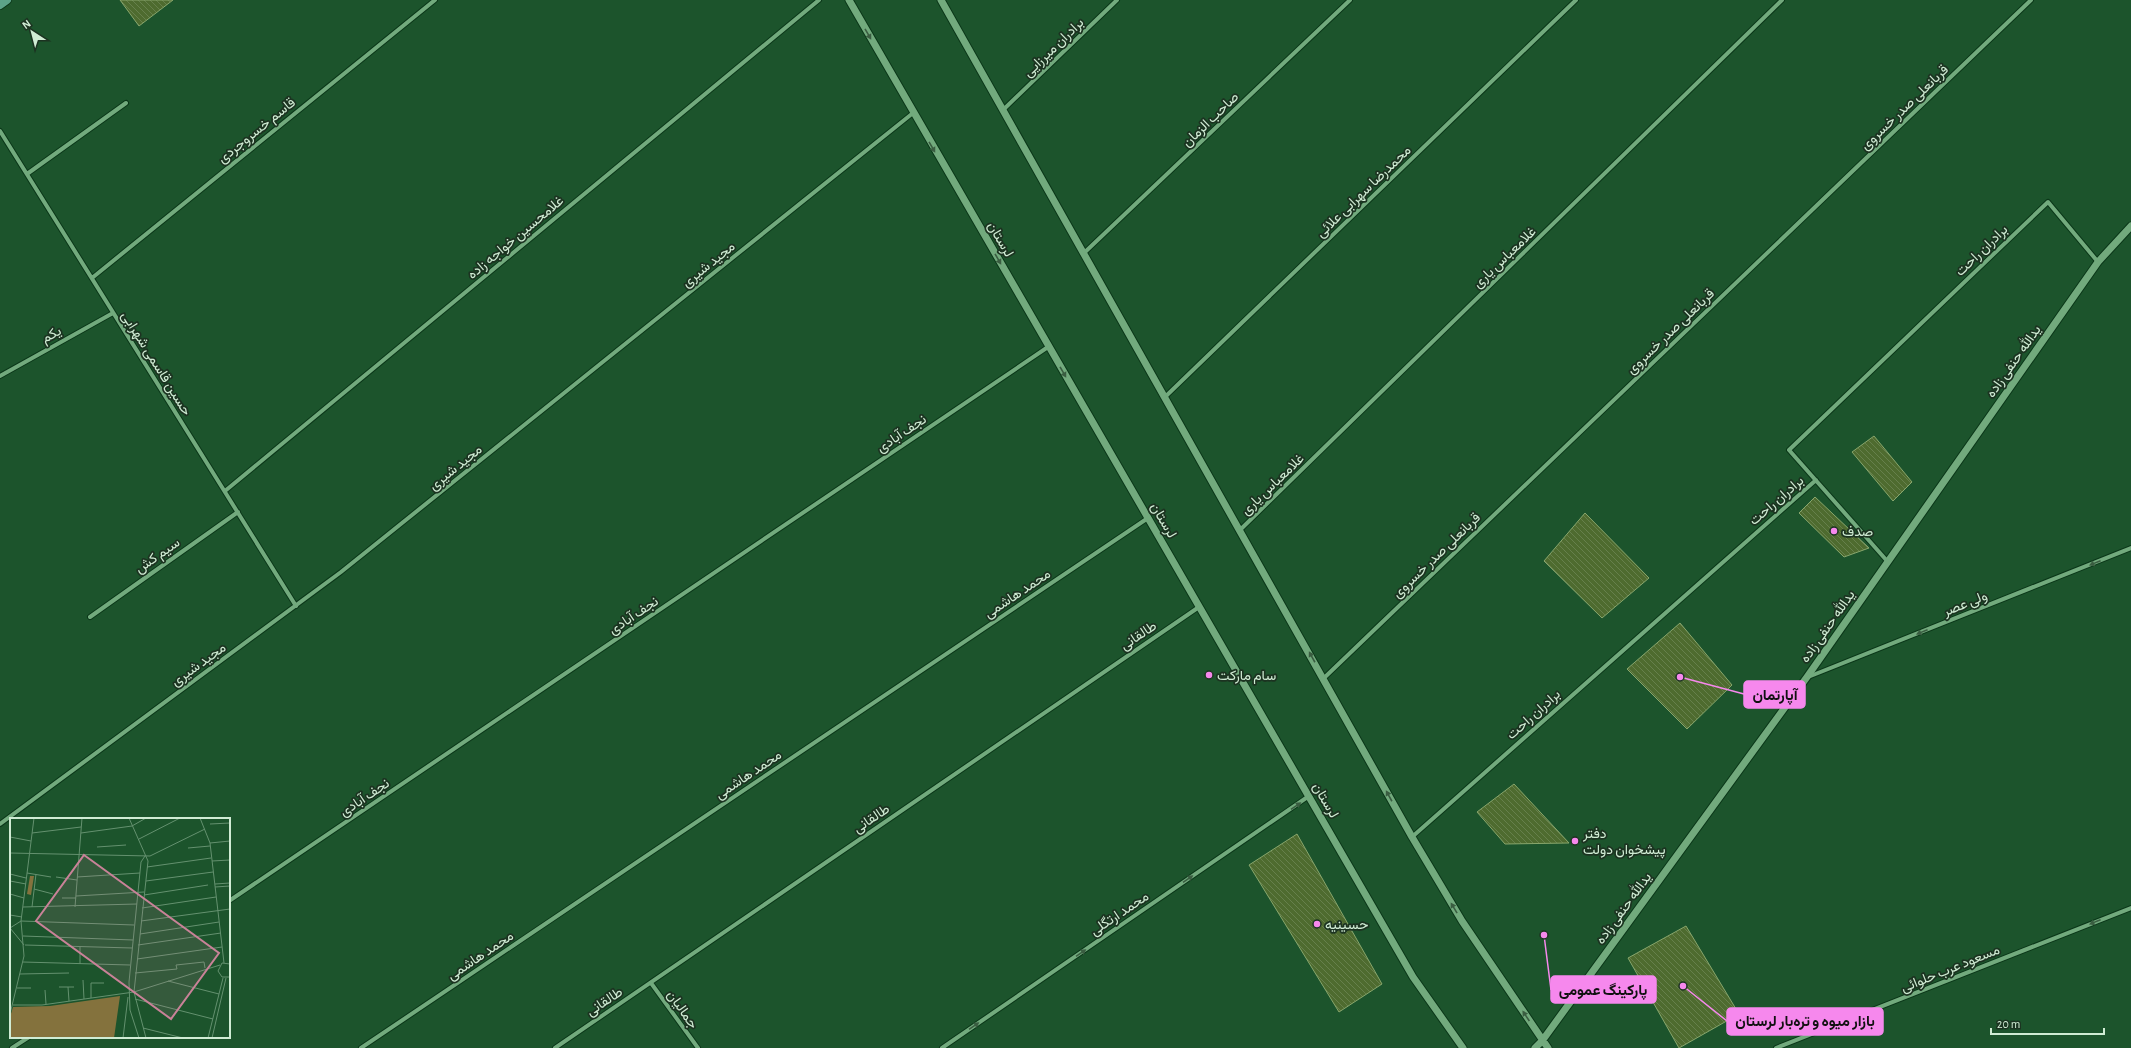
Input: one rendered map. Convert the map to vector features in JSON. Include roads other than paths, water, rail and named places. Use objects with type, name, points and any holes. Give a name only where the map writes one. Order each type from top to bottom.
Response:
[{"type":"main road","points":[[0,5],[7,0]]},
{"type":"street","name":"قاسم خسروجردی","points":[[92,278],[435,0]]},
{"type":"street","name":"غلامحسین خواجه زاده","points":[[224,491],[819,0]]},
{"type":"street","name":"لرستان","points":[[849,0],[1413,976],[1463,1048]]},
{"type":"street","points":[[941,0],[1324,678],[1412,837],[1462,921],[1548,1048]]},
{"type":"street","name":"برادران میرزایی","points":[[1003,110],[1117,0]]},
{"type":"street","name":"صاحب الزمان","points":[[1084,253],[1350,0]]},
{"type":"street","name":"محمدرضا سهرابی علائی","points":[[1165,397],[1576,0]]},
{"type":"street","name":"غلامعباس یاری","points":[[1240,530],[1782,0]]},
{"type":"street","name":"قربانعلی صدر خسروی","points":[[1324,678],[2031,0]]},
{"type":"street","points":[[26,174],[126,102]]},
{"type":"street","name":"مجید شیری","points":[[0,824],[341,572],[913,113]]},
{"type":"street","name":"حسین قاسمی شهرابی","points":[[0,131],[296,606]]},
{"type":"street","name":"برادران راحت","points":[[1412,837],[1816,480],[1789,450],[2048,202],[2098,262]]},
{"type":"street","name":"یدالله حنفی زاده","points":[[1536,1048],[1807,677],[2098,262],[2131,226]]},
{"type":"street","name":"یکم","points":[[0,376],[113,313]]},
{"type":"street","name":"نجف آبادی","points":[[230,900],[1048,346]]},
{"type":"street","points":[[1816,480],[1888,562]]},
{"type":"street","name":"سیم کش","points":[[90,617],[238,512]]},
{"type":"street","name":"محمد هاشمی","points":[[361,1048],[1148,518]]},
{"type":"street","name":"ولی عصر","points":[[1807,677],[2131,548]]},
{"type":"street","name":"طالقانی","points":[[555,1048],[1199,607]]},
{"type":"street","name":"محمد ارتگلی","points":[[942,1048],[1309,796]]},
{"type":"street","name":"مسعود عرب حلوائی","points":[[1776,1048],[2131,908]]},
{"type":"street","name":"جمالیان","points":[[651,982],[698,1048]]},
{"type":"street","points":[[12,1048],[27,1038]]},
{"type":"place","name":"صدف","points":[[1834,531]]},
{"type":"place","name":"سام مارکت","points":[[1209,675]]},
{"type":"place","name":"آپارتمان","points":[[1680,677]]},
{"type":"place","name":"دفتر پیشخوان دولت","points":[[1575,841]]},
{"type":"place","name":"حسینیه","points":[[1317,924]]},
{"type":"place","name":"پارکینگ عمومی","points":[[1544,935]]},
{"type":"place","name":"بازار میوه و تره‌بار لرستان","points":[[1683,986]]}]
